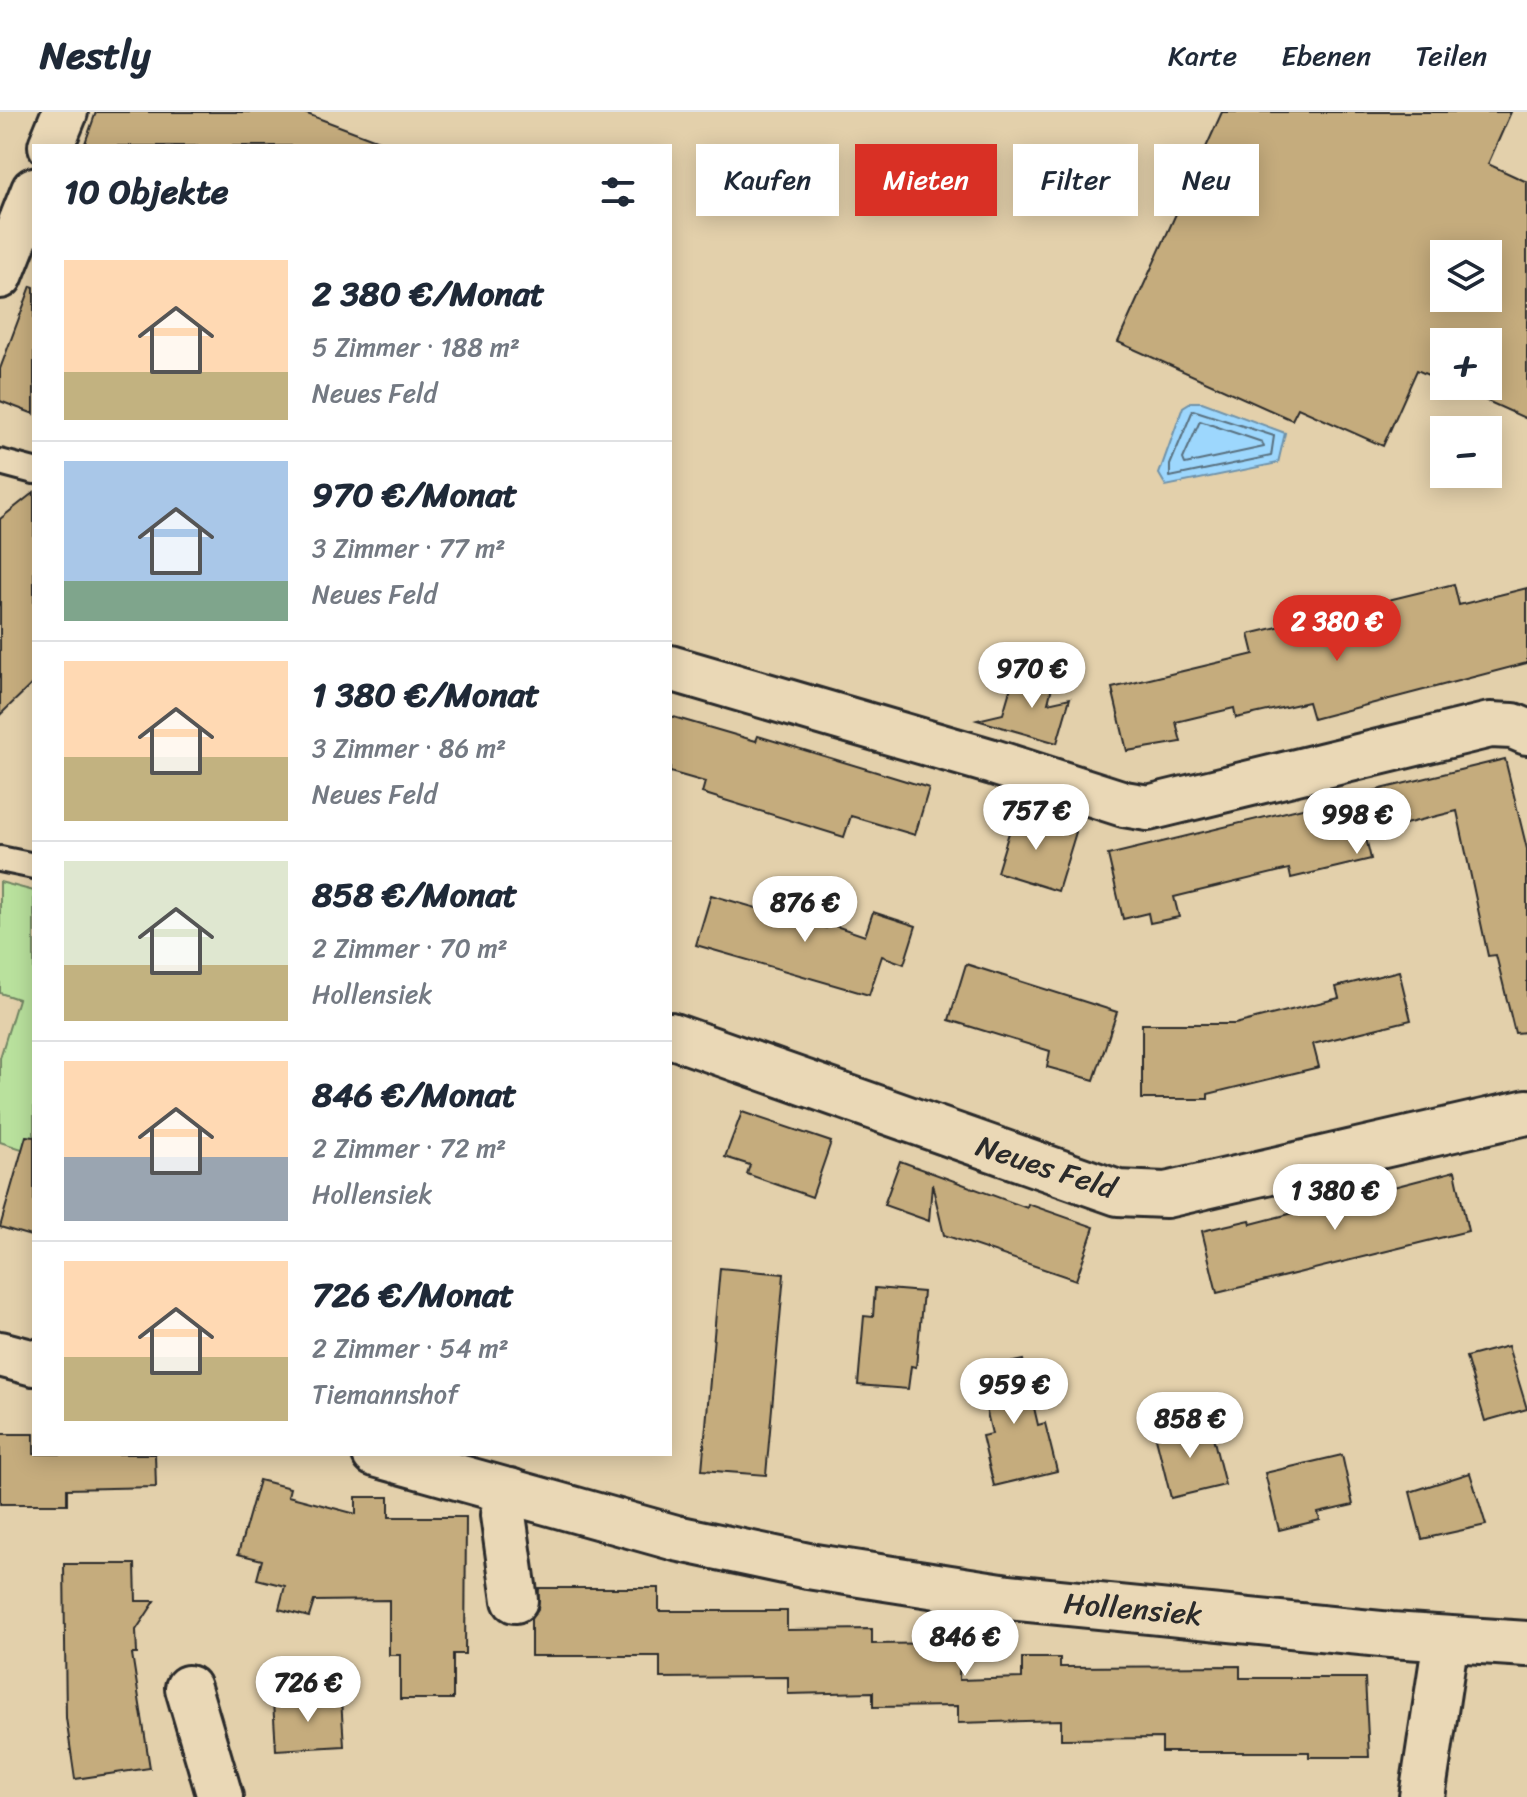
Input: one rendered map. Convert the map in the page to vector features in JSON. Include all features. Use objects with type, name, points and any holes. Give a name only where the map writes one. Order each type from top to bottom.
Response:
[{"type":"street","points":[[52,144],[65,112]]},
{"type":"street","points":[[0,276],[32,195]]},
{"type":"street","points":[[672,669],[993,762],[1124,804],[1148,808],[1490,725],[1513,726],[1527,732]]},
{"type":"street","name":"Neues Feld","points":[[672,1036],[1118,1193],[1166,1195],[1527,1112]]},
{"type":"street","points":[[0,1354],[32,1362]]},
{"type":"street","name":"Hollensiek","points":[[382,1456],[676,1538],[808,1566],[1008,1597],[1527,1644]]},
{"type":"street","points":[[510,1491],[503,1515],[515,1600]]},
{"type":"street","points":[[1422,1797],[1446,1639]]},
{"type":"street","points":[[188,1688],[220,1797]]},
{"type":"lane","points":[[0,462],[32,470]]},
{"type":"lane","points":[[0,859],[32,866]]},
{"type":"green space","points":[[0,882],[32,890],[32,1152],[0,1142],[0,1058],[18,999],[0,993]]},
{"type":"water","points":[[1191,402],[1202,402],[1285,433],[1278,463],[1166,486],[1159,474],[1183,407]]},
{"type":"building","points":[[96,112],[302,112],[384,143],[384,144],[85,144]]},
{"type":"building","points":[[1222,112],[1511,112],[1488,164],[1527,182],[1527,419],[1485,400],[1502,400],[1502,328],[1430,328],[1430,376],[1417,370],[1383,446],[1298,408],[1292,420],[1118,342],[1175,216],[1259,216],[1259,144],[1208,144]]},
{"type":"building","points":[[32,286],[32,413],[0,401],[0,369]]},
{"type":"building","points":[[32,494],[32,684],[0,715],[0,519]]},
{"type":"building","points":[[1454,584],[1459,605],[1527,588],[1527,663],[1313,719],[1308,702],[1236,718],[1234,708],[1176,722],[1181,742],[1127,751],[1112,688],[1254,654],[1249,634]]},
{"type":"building","points":[[1015,673],[1053,683],[1048,703],[1070,698],[1057,743],[977,720],[1003,714]]},
{"type":"building","points":[[672,717],[756,741],[758,736],[929,788],[915,835],[851,816],[844,837],[702,793],[705,782],[672,773]]},
{"type":"building","points":[[1505,759],[1527,849],[1527,1032],[1515,1033],[1496,955],[1488,956],[1457,811],[1365,834],[1371,859],[1291,878],[1289,869],[1174,897],[1179,917],[1150,923],[1148,913],[1123,919],[1108,855]]},
{"type":"building","points":[[1015,813],[1076,832],[1058,891],[997,872]]},
{"type":"building","points":[[711,895],[826,928],[827,923],[865,936],[873,912],[916,926],[904,964],[882,956],[869,995],[696,945]]},
{"type":"building","points":[[966,964],[1117,1012],[1094,1080],[1047,1067],[1050,1051],[949,1020]]},
{"type":"building","points":[[1399,971],[1411,1020],[1313,1044],[1319,1067],[1208,1094],[1208,1099],[1142,1099],[1142,1024],[1235,1024],[1339,998],[1336,987]]},
{"type":"building","points":[[742,1112],[831,1142],[812,1197],[747,1174],[750,1165],[725,1157]]},
{"type":"building","points":[[26,1136],[32,1137],[32,1236],[0,1227]]},
{"type":"building","points":[[900,1161],[1027,1208],[1028,1204],[1094,1227],[1076,1280],[944,1235],[932,1184],[929,1221],[884,1205]]},
{"type":"building","points":[[1455,1171],[1468,1231],[1217,1293],[1202,1231],[1250,1220],[1251,1224]]},
{"type":"building","points":[[720,1268],[784,1274],[766,1475],[702,1470]]},
{"type":"building","points":[[875,1288],[923,1292],[916,1367],[911,1366],[908,1389],[858,1385],[864,1316],[873,1317]]},
{"type":"building","points":[[1508,1346],[1527,1409],[1485,1421],[1466,1357]]},
{"type":"building","points":[[1023,1360],[1038,1425],[1045,1423],[1057,1471],[994,1486],[982,1436],[992,1434],[977,1370]]},
{"type":"building","points":[[1209,1421],[1225,1485],[1171,1498],[1155,1434]]},
{"type":"building","points":[[0,1434],[32,1434],[32,1456],[155,1456],[156,1487],[67,1489],[67,1504],[0,1504]]},
{"type":"building","points":[[1342,1455],[1353,1505],[1318,1513],[1320,1520],[1279,1530],[1265,1473]]},
{"type":"building","points":[[1470,1473],[1486,1525],[1422,1539],[1410,1492]]},
{"type":"building","points":[[259,1480],[290,1488],[288,1496],[356,1514],[356,1497],[389,1497],[389,1517],[466,1517],[465,1654],[453,1654],[453,1699],[400,1699],[400,1655],[389,1655],[389,1600],[314,1601],[309,1617],[279,1609],[285,1586],[257,1579],[262,1560],[238,1554]]},
{"type":"building","points":[[64,1564],[135,1564],[136,1601],[155,1601],[136,1630],[137,1654],[132,1654],[150,1768],[75,1779],[66,1718]]},
{"type":"building","points":[[539,1588],[659,1588],[659,1611],[787,1611],[787,1630],[872,1629],[872,1644],[960,1643],[959,1680],[1022,1678],[1022,1658],[1060,1658],[1060,1667],[1240,1666],[1240,1678],[1365,1678],[1369,1757],[1309,1757],[1309,1752],[1162,1752],[1162,1738],[1061,1739],[1061,1720],[958,1723],[958,1706],[873,1707],[873,1692],[788,1694],[788,1677],[660,1678],[660,1656],[531,1656],[531,1619],[538,1609]]},
{"type":"building","points":[[341,1699],[344,1746],[276,1750],[273,1702]]}]
